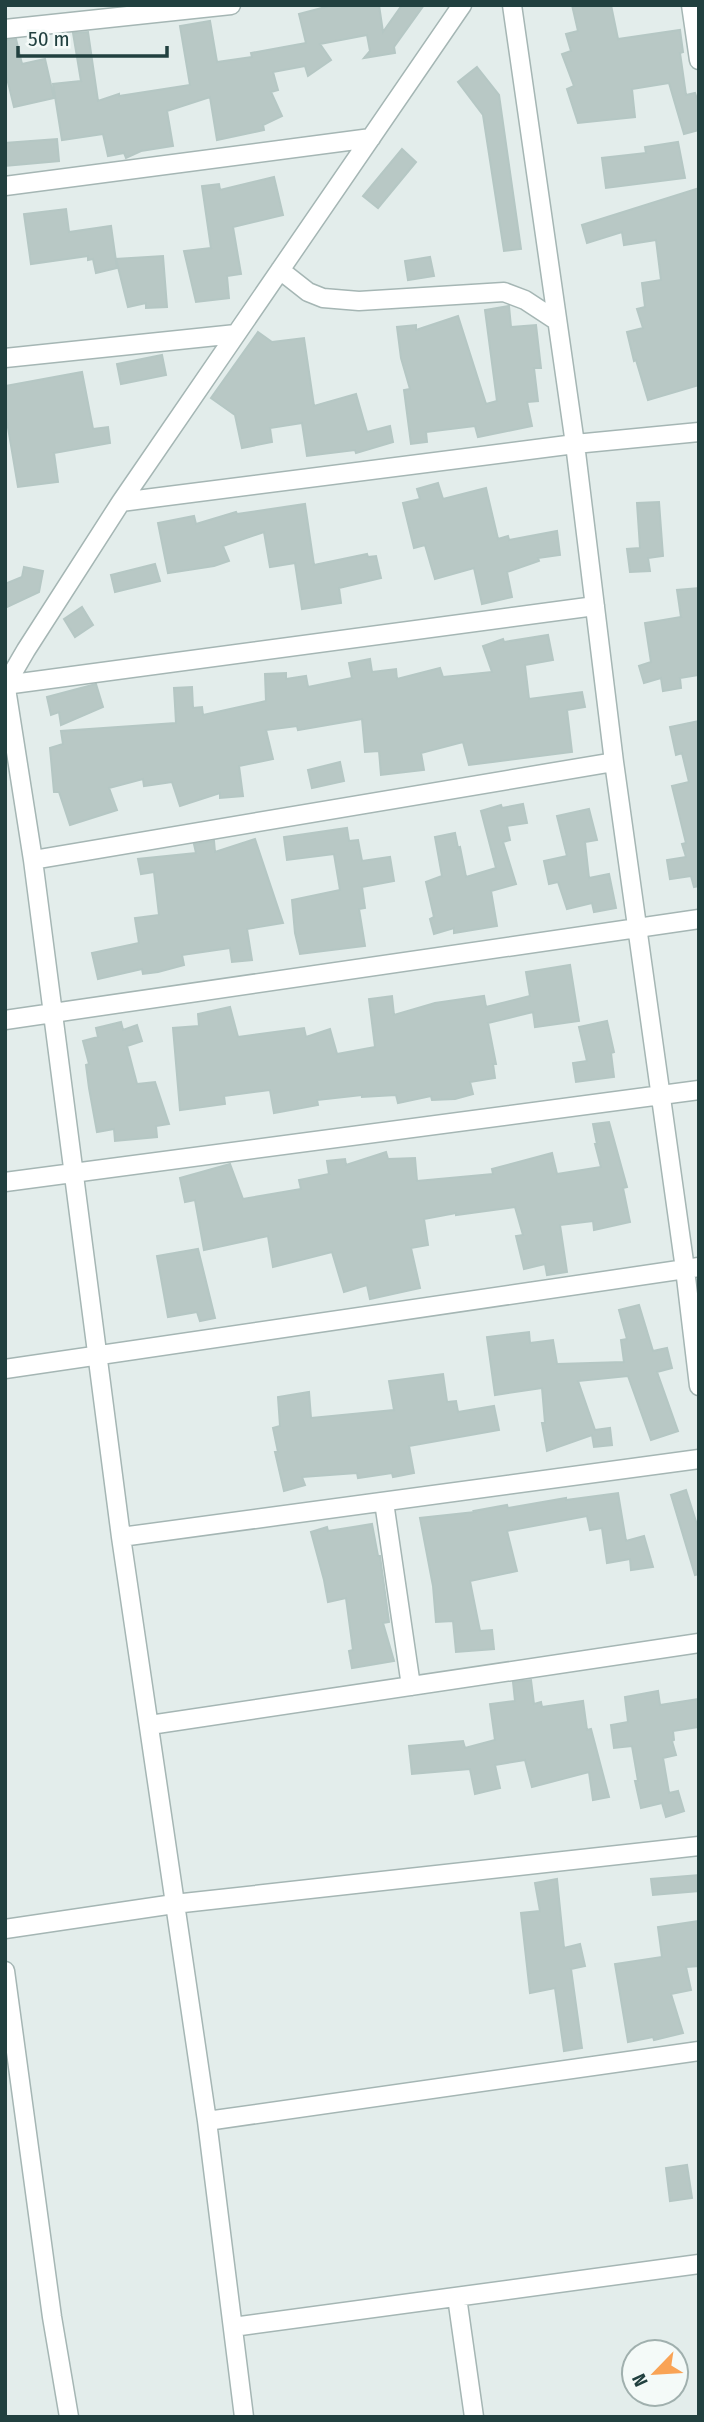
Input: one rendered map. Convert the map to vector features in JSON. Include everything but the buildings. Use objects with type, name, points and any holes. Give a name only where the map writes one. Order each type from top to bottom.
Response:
[{"type":"street","points":[[5,29],[231,5]]},
{"type":"street","points":[[244,2417],[206,2122],[121,1537],[33,860],[5,684],[121,502],[463,5]]},
{"type":"street","points":[[512,5],[575,444],[637,929],[661,1096],[692,1268],[699,1386]]},
{"type":"street","points":[[691,5],[699,60]]},
{"type":"street","points":[[5,186],[371,138]]},
{"type":"street","points":[[280,270],[308,292],[323,298],[359,301],[505,292],[525,300],[557,321]]},
{"type":"street","points":[[5,358],[236,334]]},
{"type":"street","points":[[121,502],[575,444],[699,432]]},
{"type":"street","points":[[5,684],[595,606]]},
{"type":"street","points":[[33,860],[614,762]]},
{"type":"street","points":[[5,1020],[699,919]]},
{"type":"street","points":[[5,1182],[699,1090]]},
{"type":"street","points":[[5,1369],[692,1268]]},
{"type":"street","points":[[121,1537],[699,1460]]},
{"type":"street","points":[[384,1502],[411,1686]]},
{"type":"street","points":[[149,1725],[699,1643]]},
{"type":"street","points":[[5,1929],[174,1904],[699,1846]]},
{"type":"street","points":[[5,1971],[52,2317],[69,2417]]},
{"type":"street","points":[[206,2122],[699,2052]]},
{"type":"street","points":[[233,2327],[699,2264]]},
{"type":"street","points":[[457,2297],[474,2417]]}]
